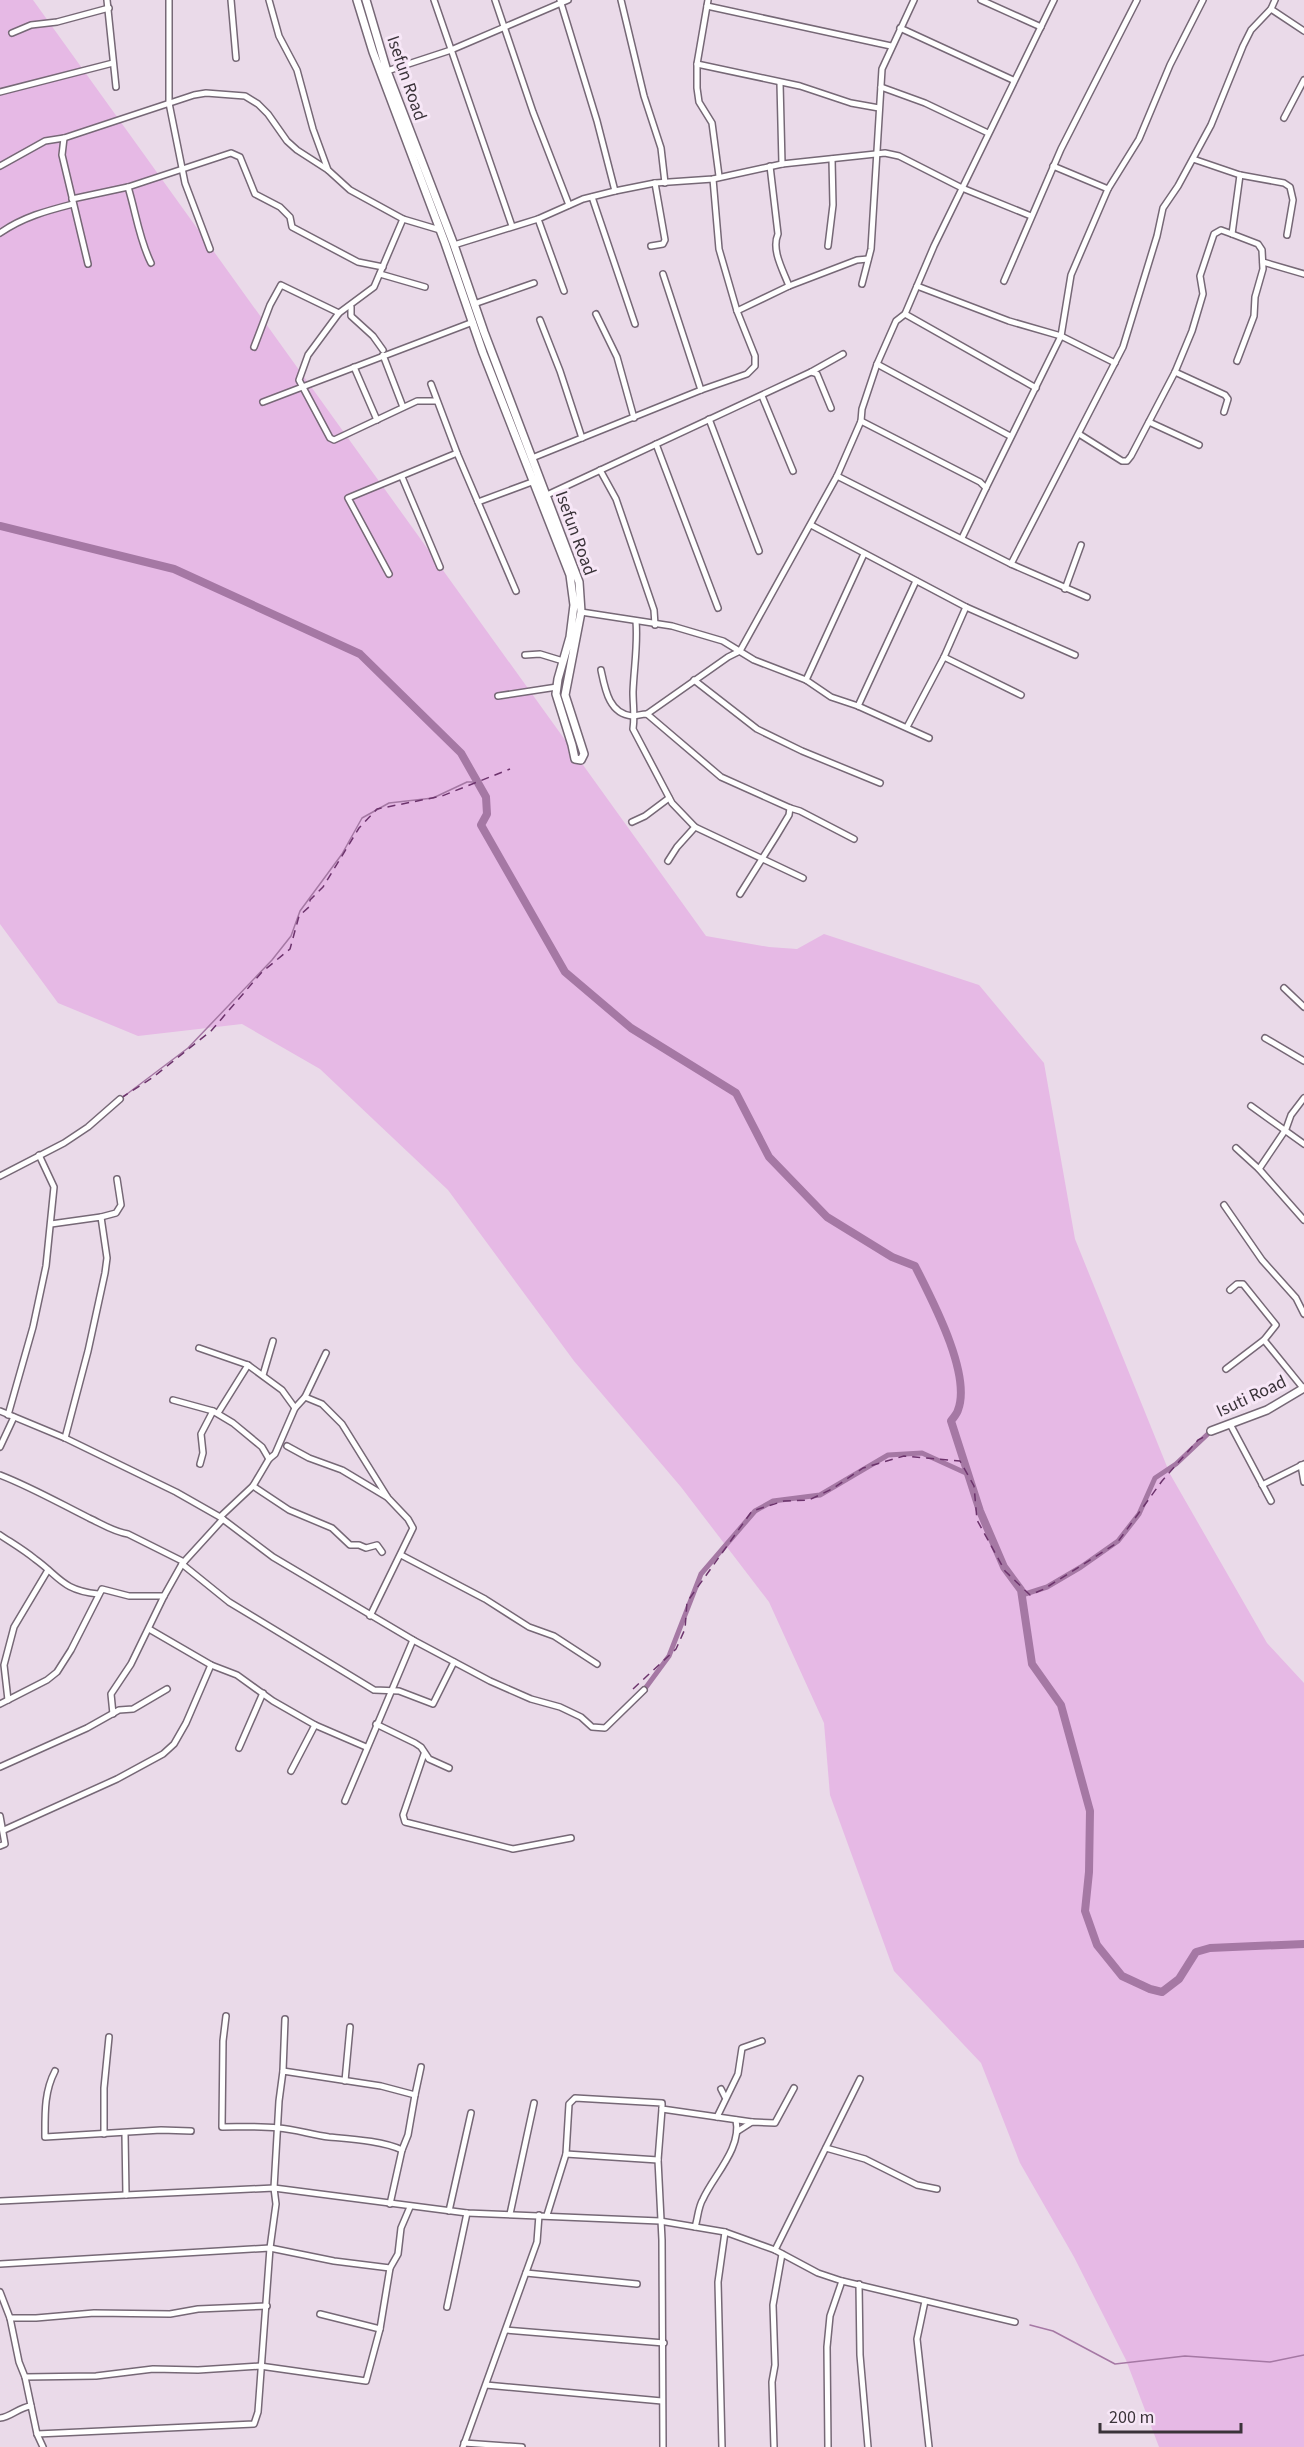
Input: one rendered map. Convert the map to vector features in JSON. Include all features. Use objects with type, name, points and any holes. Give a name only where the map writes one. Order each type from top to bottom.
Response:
[{"type":"street","points":[[107,0],[116,87]]},
{"type":"street","points":[[169,0],[169,103],[181,168],[210,249]]},
{"type":"street","points":[[231,0],[236,58]]},
{"type":"street","points":[[269,0],[279,36],[297,70],[313,129],[328,170]]},
{"type":"street","name":"Isefun Road","points":[[357,0],[532,482],[560,541],[579,582],[581,612],[565,695],[584,754],[581,760],[575,759],[573,754],[558,703],[557,687],[570,637],[574,605],[570,575],[560,541],[547,495],[387,71],[366,0]]},
{"type":"street","points":[[434,0],[512,226]]},
{"type":"street","points":[[495,0],[533,112],[569,205]]},
{"type":"street","points":[[387,71],[451,50],[568,0]]},
{"type":"street","points":[[621,0],[644,96],[661,148],[665,183]]},
{"type":"street","points":[[862,284],[871,249],[882,69],[914,0]]},
{"type":"street","points":[[981,0],[1041,27]]},
{"type":"street","points":[[601,670],[612,706],[618,712],[635,717],[647,714],[740,651],[812,525],[837,476],[861,421],[862,409],[876,364],[896,321],[905,314],[1013,80],[1054,0]]},
{"type":"street","points":[[1004,282],[1053,166],[1137,0]]},
{"type":"street","points":[[962,538],[1061,336],[1071,275],[1108,189],[1139,139],[1170,65],[1203,0]]},
{"type":"street","points":[[1011,564],[1123,347],[1150,261],[1163,208],[1193,159],[1210,125],[1251,30],[1271,9],[1275,0]]},
{"type":"street","points":[[560,2],[597,120],[615,191]]},
{"type":"street","points":[[532,458],[701,390],[747,374],[755,366],[755,356],[737,311],[719,249],[712,123],[699,102],[697,64],[707,3],[891,46]]},
{"type":"street","points":[[12,33],[31,25],[57,22],[109,8]]},
{"type":"street","points":[[1271,9],[1304,31]]},
{"type":"street","points":[[900,28],[1013,80]]},
{"type":"street","points":[[0,93],[113,63]]},
{"type":"street","points":[[697,64],[801,86],[851,103],[879,108]]},
{"type":"street","points":[[1284,118],[1304,80]]},
{"type":"street","points":[[780,83],[782,164]]},
{"type":"street","points":[[881,87],[925,103],[988,133]]},
{"type":"street","points":[[0,158],[3,165],[45,141],[64,138],[206,93],[250,98],[268,114],[292,146],[308,159],[328,170],[350,190],[403,219],[440,230]]},
{"type":"street","points":[[1297,94],[1304,97]]},
{"type":"street","points":[[64,138],[62,155],[88,264]]},
{"type":"street","points":[[0,233],[33,214],[128,188],[181,168],[231,153],[240,157],[255,194],[280,207],[290,217],[292,227],[358,262],[383,267]]},
{"type":"street","points":[[454,245],[538,219],[569,205],[615,191],[656,183],[716,178],[782,164],[893,153],[962,188],[1031,216]]},
{"type":"street","points":[[828,246],[833,213],[832,159]]},
{"type":"street","points":[[1193,159],[1240,175],[1284,183],[1290,187],[1293,200],[1287,235]]},
{"type":"street","points":[[770,166],[778,234],[774,241],[789,286]]},
{"type":"street","points":[[1053,166],[1108,189]]},
{"type":"street","points":[[1232,234],[1240,175]]},
{"type":"street","points":[[651,246],[663,244],[665,240],[656,183]]},
{"type":"street","points":[[128,188],[137,214],[141,244],[151,263]]},
{"type":"street","points":[[592,197],[634,324]]},
{"type":"street","points":[[403,219],[374,288],[351,307],[339,313],[308,355],[299,380],[330,438],[334,440],[417,401],[436,401]]},
{"type":"street","points":[[538,219],[564,291]]},
{"type":"street","points":[[1079,435],[1122,461],[1127,461],[1175,372],[1192,331],[1203,294],[1200,276],[1215,234],[1221,230],[1258,243],[1262,250],[1263,262],[1255,297],[1254,316],[1237,361]]},
{"type":"street","points":[[737,311],[789,286],[856,261],[868,259]]},
{"type":"street","points":[[1263,262],[1304,274]]},
{"type":"street","points":[[380,274],[425,287]]},
{"type":"street","points":[[663,274],[701,390]]},
{"type":"street","points":[[474,304],[534,283]]},
{"type":"street","points":[[254,348],[270,305],[281,285],[339,313]]},
{"type":"street","points":[[917,286],[1009,321],[1061,336],[1115,363]]},
{"type":"street","points":[[351,307],[351,316],[373,336],[383,353],[403,408]]},
{"type":"street","points":[[596,314],[617,357],[634,418]]},
{"type":"street","points":[[905,314],[1036,388]]},
{"type":"street","points":[[540,320],[582,438]]},
{"type":"street","points":[[263,402],[354,367],[383,353],[473,322]]},
{"type":"street","points":[[547,495],[762,396],[843,354]]},
{"type":"street","points":[[876,364],[1010,436]]},
{"type":"street","points":[[354,367],[377,420]]},
{"type":"street","points":[[811,372],[817,374],[831,408]]},
{"type":"street","points":[[1175,372],[1225,395],[1228,399],[1224,412]]},
{"type":"street","points":[[431,384],[457,453],[516,591]]},
{"type":"street","points":[[762,396],[793,471]]},
{"type":"street","points":[[709,420],[759,551]]},
{"type":"street","points":[[861,421],[980,482],[986,488]]},
{"type":"street","points":[[1149,422],[1199,445]]},
{"type":"street","points":[[657,444],[718,608]]},
{"type":"street","points":[[389,574],[348,498],[457,453]]},
{"type":"street","points":[[600,470],[616,499],[654,610],[655,624]]},
{"type":"street","points":[[837,476],[1011,564],[1087,597]]},
{"type":"street","points":[[402,477],[440,567]]},
{"type":"street","points":[[478,502],[532,482]]},
{"type":"street","points":[[812,525],[966,607],[1076,655]]},
{"type":"street","points":[[1065,589],[1082,545]]},
{"type":"street","points":[[806,680],[864,554]]},
{"type":"street","points":[[858,706],[916,581]]},
{"type":"street","points":[[907,727],[944,657],[966,607]]},
{"type":"street","points":[[581,612],[672,626],[723,641],[754,660],[806,680],[831,697],[858,706],[929,738]]},
{"type":"street","points":[[636,621],[638,642],[633,693],[635,717],[633,729],[669,798],[680,814],[695,827],[803,878]]},
{"type":"street","points":[[525,655],[540,654],[563,661]]},
{"type":"street","points":[[944,657],[1021,695]]},
{"type":"street","points":[[694,680],[758,729],[802,751],[880,783]]},
{"type":"street","points":[[498,696],[557,687]]},
{"type":"street","points":[[647,714],[721,777],[800,811],[854,839]]},
{"type":"street","points":[[632,822],[645,816],[669,798]]},
{"type":"street","points":[[740,894],[789,815],[790,808]]},
{"type":"street","points":[[668,861],[695,827]]},
{"type":"street","points":[[1284,988],[1304,1006]]},
{"type":"street","points":[[1265,1038],[1304,1061]]},
{"type":"street","points":[[1259,1169],[1286,1129],[1291,1115],[1304,1098]]},
{"type":"street","points":[[0,1176],[80,1132],[120,1099]]},
{"type":"street","points":[[1251,1106],[1304,1144]]},
{"type":"street","points":[[1236,1148],[1259,1169],[1303,1218]]},
{"type":"street","points":[[0,1447],[11,1416],[46,1266],[54,1187],[39,1155]]},
{"type":"street","points":[[51,1224],[116,1213],[121,1205],[117,1179]]},
{"type":"street","points":[[1224,1205],[1262,1260],[1296,1298],[1304,1314]]},
{"type":"street","points":[[65,1438],[88,1351],[105,1273],[107,1258],[101,1217]]},
{"type":"street","points":[[1226,1368],[1264,1340],[1274,1329],[1276,1322],[1243,1284],[1237,1284],[1230,1290]]},
{"type":"street","points":[[1264,1340],[1304,1388]]},
{"type":"street","points":[[263,1375],[273,1341]]},
{"type":"street","points":[[199,1348],[248,1365],[282,1390],[295,1408]]},
{"type":"street","points":[[113,1714],[111,1695],[131,1664],[183,1563],[221,1518],[253,1486],[268,1459],[275,1454],[295,1408],[305,1397],[326,1353]]},
{"type":"street","points":[[200,1464],[203,1453],[201,1434],[248,1365]]},
{"type":"street","name":"Isuti Road","points":[[1211,1431],[1266,1410],[1304,1388]]},
{"type":"street","points":[[305,1397],[322,1404],[342,1424],[388,1498],[408,1519],[413,1528],[370,1616]]},
{"type":"street","points":[[173,1400],[215,1412],[262,1447],[268,1459]]},
{"type":"street","points":[[0,1412],[65,1438],[176,1492],[221,1518],[273,1557],[370,1616],[454,1662],[531,1699],[560,1707],[581,1718],[590,1726],[598,1729],[610,1724],[644,1690]]},
{"type":"street","points":[[1230,1424],[1271,1502]]},
{"type":"street","points":[[287,1446],[309,1458],[342,1470],[388,1498]]},
{"type":"street","points":[[1262,1485],[1302,1465],[1304,1482]]},
{"type":"street","points":[[0,1475],[22,1483],[183,1563],[229,1602],[374,1690],[399,1691],[433,1704],[454,1662]]},
{"type":"street","points":[[253,1486],[289,1510],[332,1528],[350,1545],[366,1548],[377,1545],[382,1552]]},
{"type":"street","points":[[0,1535],[48,1570],[60,1582],[87,1593],[98,1594]]},
{"type":"street","points":[[401,1555],[485,1599],[529,1627],[554,1636],[597,1664]]},
{"type":"street","points":[[8,1700],[4,1665],[14,1627],[48,1570]]},
{"type":"street","points":[[0,1704],[47,1680],[57,1672],[72,1650],[102,1589],[129,1596],[164,1596]]},
{"type":"street","points":[[149,1629],[211,1665],[237,1675],[315,1725],[366,1747]]},
{"type":"street","points":[[345,1801],[413,1640]]},
{"type":"street","points":[[4,1830],[117,1779],[163,1754],[174,1744],[186,1724],[211,1665]]},
{"type":"street","points":[[0,1767],[87,1728],[119,1710],[133,1709],[167,1689]]},
{"type":"street","points":[[239,1748],[263,1693]]},
{"type":"street","points":[[291,1771],[315,1725]]},
{"type":"street","points":[[376,1725],[415,1743],[421,1747],[424,1755],[429,1759],[449,1768]]},
{"type":"street","points":[[424,1755],[403,1815],[405,1822],[513,1849],[571,1838]]},
{"type":"street","points":[[0,1816],[5,1844],[0,1846]]},
{"type":"street","points":[[226,2016],[223,2041],[222,2127],[279,2128],[392,2145],[402,2150]]},
{"type":"street","points":[[37,2434],[254,2424],[258,2412],[270,2248],[276,2204],[274,2188],[285,2019]]},
{"type":"street","points":[[345,2081],[350,2027]]},
{"type":"street","points":[[104,2134],[104,2088],[109,2037]]},
{"type":"street","points":[[717,2117],[738,2074],[742,2048],[762,2041]]},
{"type":"street","points":[[390,2204],[402,2150],[408,2135],[421,2067]]},
{"type":"street","points":[[55,2071],[49,2083],[45,2105],[45,2137],[125,2134],[161,2130],[191,2131]]},
{"type":"street","points":[[283,2072],[381,2086],[415,2095]]},
{"type":"street","points":[[775,2250],[860,2079]]},
{"type":"street","points":[[662,2109],[752,2122],[775,2123],[794,2088]]},
{"type":"street","points":[[722,2089],[725,2097]]},
{"type":"street","points":[[547,2215],[566,2154],[568,2104],[575,2098],[662,2103],[658,2160],[664,2343],[663,2447]]},
{"type":"street","points":[[510,2214],[534,2103]]},
{"type":"street","points":[[449,2211],[471,2113]]},
{"type":"street","points":[[695,2227],[702,2200],[738,2131],[736,2120]]},
{"type":"street","points":[[738,2131],[752,2122]]},
{"type":"street","points":[[125,2134],[126,2195]]},
{"type":"street","points":[[826,2148],[865,2159],[917,2185],[938,2189]]},
{"type":"street","points":[[566,2154],[658,2160]]},
{"type":"street","points":[[0,2200],[274,2188],[467,2213],[660,2221],[725,2232],[775,2250],[818,2273],[842,2281],[1015,2322]]},
{"type":"street","points":[[25,2377],[96,2376],[153,2369],[198,2370],[260,2366],[366,2381],[380,2329],[390,2268],[398,2254],[401,2228],[410,2206]]},
{"type":"street","points":[[447,2307],[467,2213]]},
{"type":"street","points":[[522,2447],[463,2445],[537,2242],[539,2215]]},
{"type":"street","points":[[722,2447],[718,2282],[725,2232]]},
{"type":"street","points":[[0,2264],[270,2248],[390,2268]]},
{"type":"street","points":[[774,2447],[773,2305],[782,2254]]},
{"type":"street","points":[[526,2273],[637,2284]]},
{"type":"street","points":[[828,2447],[826,2347],[830,2316],[842,2281]]},
{"type":"street","points":[[859,2284],[860,2355],[868,2447]]},
{"type":"street","points":[[0,2292],[25,2377],[37,2434],[43,2447]]},
{"type":"street","points":[[925,2301],[917,2339],[929,2447]]},
{"type":"street","points":[[9,2318],[94,2313],[170,2314],[198,2309],[267,2306]]},
{"type":"street","points":[[320,2314],[380,2329]]},
{"type":"street","points":[[506,2330],[664,2343]]},
{"type":"street","points":[[486,2385],[662,2402]]},
{"type":"street","points":[[0,2418],[31,2406]]},
{"type":"shaded area","points":[[0,0],[33,0],[706,936],[769,947],[797,949],[824,934],[979,985],[1044,1063],[1075,1239],[1170,1474],[1267,1643],[1304,1683],[1304,2447],[1159,2447],[1126,2360],[1074,2257],[1020,2163],[981,2063],[894,1971],[830,1795],[824,1723],[769,1602],[681,1487],[574,1361],[448,1190],[320,1069],[242,1024],[138,1036],[58,1003],[0,924]]},
{"type":"waterway","points":[[0,526],[174,569],[360,654],[461,753],[486,797],[487,814],[481,825],[565,972],[631,1028],[736,1093],[769,1157],[827,1217],[892,1257],[915,1266],[948,1336],[955,1357],[961,1395],[958,1410],[951,1421],[980,1511],[1004,1567],[1021,1590],[1032,1664],[1061,1705],[1090,1811],[1089,1872],[1085,1911],[1097,1945],[1122,1976],[1162,1992],[1179,1979],[1196,1952],[1210,1948],[1304,1944]]},
{"type":"waterway","points":[[123,1097],[188,1048],[272,960],[291,936],[300,911],[342,854],[362,818],[389,803],[433,798],[467,782],[477,782]]},
{"type":"waterway","points":[[1022,1595],[1047,1587],[1118,1541],[1139,1514],[1155,1478],[1176,1464],[1211,1431]]},
{"type":"waterway","points":[[644,1690],[669,1656],[701,1574],[755,1511],[773,1501],[820,1495],[888,1455],[922,1453],[968,1474]]},
{"type":"waterway","points":[[1030,2325],[1053,2331],[1115,2364],[1185,2356],[1270,2362],[1304,2355]]},
{"type":"ferry route","points":[[121,1098],[152,1078],[211,1031],[262,972],[290,949],[299,916],[310,906],[310,900],[323,887],[359,828],[377,809],[442,796],[510,769]]},
{"type":"ferry route","points":[[633,1689],[676,1649],[685,1629],[687,1602],[752,1511],[784,1501],[809,1500],[832,1489],[863,1468],[904,1456],[960,1461],[974,1486],[977,1520],[1005,1571],[1030,1595],[1044,1589],[1117,1543],[1162,1481],[1198,1440],[1210,1434]]}]
